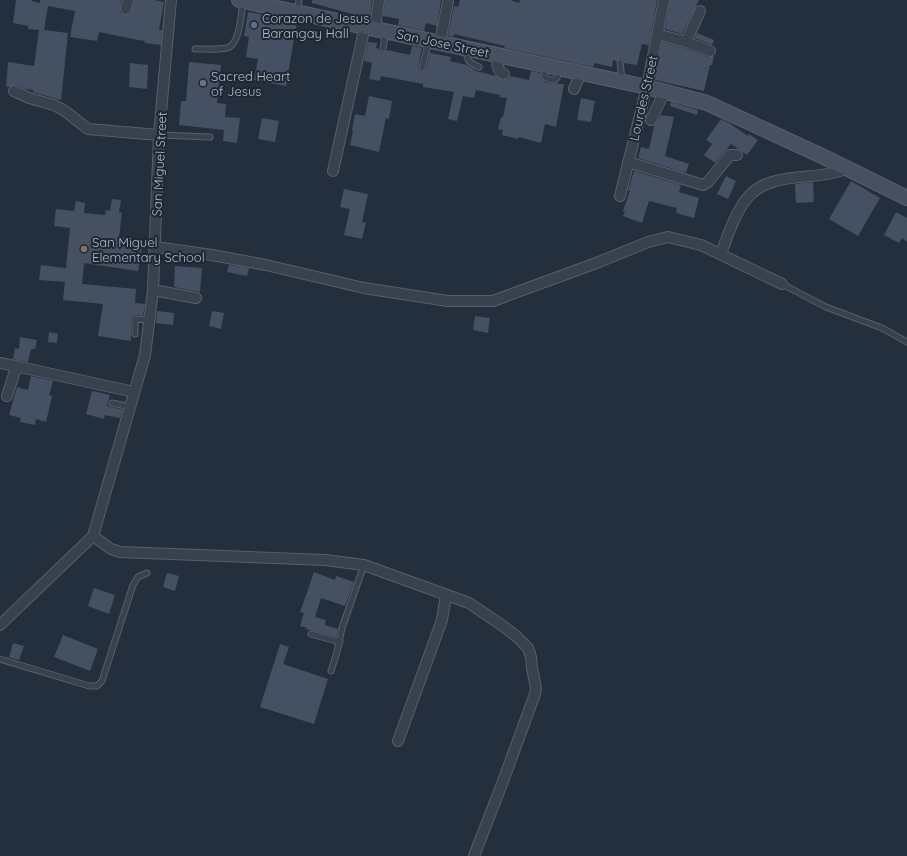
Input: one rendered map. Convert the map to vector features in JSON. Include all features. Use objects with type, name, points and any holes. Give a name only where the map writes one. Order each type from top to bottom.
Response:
[{"type":"street","name":"San Miguel Street","points":[[93,536],[145,355],[153,290],[159,135],[171,0]]},
{"type":"street","points":[[333,171],[375,28],[379,0]]},
{"type":"street","name":"Lourdes Street","points":[[620,196],[647,87],[664,0]]},
{"type":"street","name":"San Jose Street","points":[[248,1],[298,6],[375,28],[622,81],[707,103],[848,168],[907,198]]},
{"type":"street","points":[[434,41],[448,2]]},
{"type":"street","points":[[686,42],[700,11]]},
{"type":"street","points":[[657,34],[686,42],[710,51]]},
{"type":"street","points":[[498,54],[497,65],[499,70],[504,74]]},
{"type":"street","points":[[574,89],[581,73]]},
{"type":"street","points":[[14,91],[29,98],[54,105],[65,111],[88,129],[159,135]]},
{"type":"street","points":[[651,120],[664,91]]},
{"type":"street","points":[[628,162],[703,184],[708,182],[730,155],[737,155]]},
{"type":"street","points":[[721,254],[736,218],[748,197],[760,187],[770,183],[797,177],[832,173],[848,168]]},
{"type":"street","points":[[155,247],[219,256],[266,265],[364,288],[448,301],[493,301],[648,242],[668,237],[701,245],[782,284]]},
{"type":"street","points":[[153,290],[196,298]]},
{"type":"street","points":[[0,363],[134,392]]},
{"type":"street","points":[[7,396],[15,372],[20,367]]},
{"type":"street","points":[[0,625],[93,536],[111,549],[120,552],[325,560],[364,565],[469,603],[498,622],[528,648],[536,688],[528,715],[474,856]]},
{"type":"street","points":[[398,741],[442,620],[446,595]]},
{"type":"lane","points":[[195,49],[228,48],[234,43],[248,1]]},
{"type":"lane","points":[[375,28],[383,49]]},
{"type":"lane","points":[[422,68],[434,41]]},
{"type":"lane","points":[[466,48],[467,58],[470,62],[479,67]]},
{"type":"lane","points":[[620,62],[622,81]]},
{"type":"lane","points":[[159,135],[210,137]]},
{"type":"lane","points":[[782,284],[826,307],[882,328],[907,342]]},
{"type":"lane","points":[[135,334],[135,319],[149,320]]},
{"type":"lane","points":[[112,403],[130,407]]},
{"type":"lane","points":[[331,672],[340,642],[342,628],[364,565]]},
{"type":"lane","points":[[0,659],[89,686],[96,686],[102,681],[133,585],[138,577],[148,573]]},
{"type":"lane","points":[[311,634],[340,642]]},
{"type":"building","points":[[16,0],[32,0],[40,3],[40,0],[121,0],[120,11],[125,15],[131,13],[134,0],[154,0],[164,2],[159,30],[162,30],[161,45],[144,43],[145,41],[99,32],[97,41],[70,37],[75,11],[48,6],[44,30],[68,33],[61,100],[33,92],[33,90],[25,89],[16,85],[6,87],[8,62],[34,66],[39,30],[28,29],[28,26],[13,23]]},
{"type":"building","points":[[312,0],[372,0],[370,19],[312,3]]},
{"type":"building","points":[[385,0],[441,0],[437,26],[426,23],[424,31],[398,25],[399,19],[383,16]]},
{"type":"building","points":[[460,0],[510,0],[519,3],[520,0],[657,0],[649,45],[642,44],[637,65],[624,63],[623,59],[620,58],[616,61],[613,60],[612,67],[594,63],[593,67],[504,48],[505,46],[454,34],[453,37],[448,35],[454,6],[458,7]]},
{"type":"building","points":[[670,0],[699,0],[682,34],[665,29]]},
{"type":"building","points":[[248,12],[297,21],[286,86],[254,80],[258,59],[246,57],[249,37],[244,36]]},
{"type":"building","points":[[697,33],[714,40],[712,45],[695,38]]},
{"type":"building","points":[[368,42],[377,43],[376,48],[383,53],[387,50],[410,55],[412,46],[422,48],[418,67],[419,71],[421,72],[426,69],[430,53],[451,57],[450,61],[467,65],[476,71],[496,76],[504,80],[508,79],[510,76],[529,80],[531,71],[540,73],[541,78],[546,83],[564,84],[556,127],[545,124],[541,143],[519,137],[518,139],[502,135],[503,130],[498,129],[501,117],[503,117],[507,98],[476,90],[474,98],[463,96],[457,121],[448,119],[454,92],[423,87],[423,84],[381,76],[380,81],[369,79],[372,63],[364,61]]},
{"type":"building","points":[[662,42],[708,57],[714,56],[712,65],[710,65],[704,91],[655,80]]},
{"type":"building","name":"Sacred Heart of Jesus","points":[[189,62],[221,65],[217,103],[226,104],[225,117],[240,118],[237,143],[223,141],[224,130],[179,125],[181,101],[186,101]]},
{"type":"building","points":[[130,63],[148,65],[147,89],[129,87]]},
{"type":"building","points":[[369,96],[392,101],[389,119],[386,118],[379,152],[350,145],[355,114],[365,116]]},
{"type":"building","points":[[581,98],[595,101],[591,122],[577,120]]},
{"type":"building","points":[[671,102],[698,110],[697,115],[670,106]]},
{"type":"building","points":[[661,115],[674,117],[665,156],[689,164],[686,173],[638,158],[641,147],[649,149],[654,126]]},
{"type":"building","points":[[262,118],[279,121],[275,142],[258,139]]},
{"type":"building","points":[[721,119],[748,136],[749,134],[758,140],[747,155],[731,144],[715,163],[704,155],[712,144],[706,140]]},
{"type":"building","points":[[634,171],[681,185],[679,192],[699,198],[694,218],[676,213],[677,208],[649,201],[642,223],[623,216]]},
{"type":"building","points":[[726,176],[736,181],[728,199],[717,194]]},
{"type":"building","points":[[851,181],[880,198],[858,236],[829,219]]},
{"type":"building","points":[[813,182],[814,202],[796,203],[795,184]]},
{"type":"building","points":[[344,189],[368,194],[362,222],[366,222],[362,239],[344,235],[350,209],[340,207]]},
{"type":"building","points":[[112,199],[121,200],[119,212],[122,213],[119,237],[143,240],[138,271],[84,263],[82,284],[136,289],[135,303],[145,304],[143,316],[135,315],[131,317],[131,341],[98,336],[103,304],[63,300],[65,282],[39,280],[41,265],[66,268],[70,228],[54,226],[56,209],[74,211],[76,201],[85,203],[84,213],[105,215],[106,210],[110,211]]},
{"type":"building","points":[[896,212],[907,218],[907,242],[902,238],[899,243],[884,235]]},
{"type":"building","points":[[229,265],[249,268],[247,276],[227,272]]},
{"type":"building","points":[[175,266],[202,268],[200,292],[174,287]]},
{"type":"building","points":[[157,311],[174,313],[173,325],[156,323]]},
{"type":"building","points":[[212,311],[224,313],[221,329],[209,326]]},
{"type":"building","points":[[475,316],[490,318],[488,333],[473,330]]},
{"type":"building","points":[[49,332],[58,334],[57,343],[48,342]]},
{"type":"building","points":[[20,337],[37,340],[35,349],[31,349],[28,362],[13,359],[15,348],[19,349]]},
{"type":"building","points":[[31,376],[53,381],[49,395],[52,396],[46,422],[36,419],[35,425],[20,422],[21,418],[9,415],[17,387],[28,390]]},
{"type":"building","points":[[92,391],[110,395],[107,406],[123,410],[120,418],[105,415],[104,419],[86,414]]},
{"type":"building","points":[[314,572],[335,580],[336,576],[354,582],[345,606],[321,598],[315,617],[326,620],[325,625],[338,629],[336,637],[300,626],[304,613],[300,612]]},
{"type":"building","points":[[167,573],[179,576],[175,591],[163,587]]},
{"type":"building","points":[[94,588],[115,595],[109,614],[88,606]]},
{"type":"building","points":[[63,635],[98,649],[90,671],[54,657]]},
{"type":"building","points":[[13,643],[24,646],[19,660],[9,657]]},
{"type":"building","points":[[280,644],[289,647],[283,664],[328,679],[314,724],[260,707]]},
{"type":"place","name":"Corazon de Jesus Barangay Hall","points":[[254,25]]},
{"type":"place","name":"Sacred Heart of Jesus","points":[[203,83]]},
{"type":"place","name":"San Miguel Elementary School","points":[[84,249]]}]
